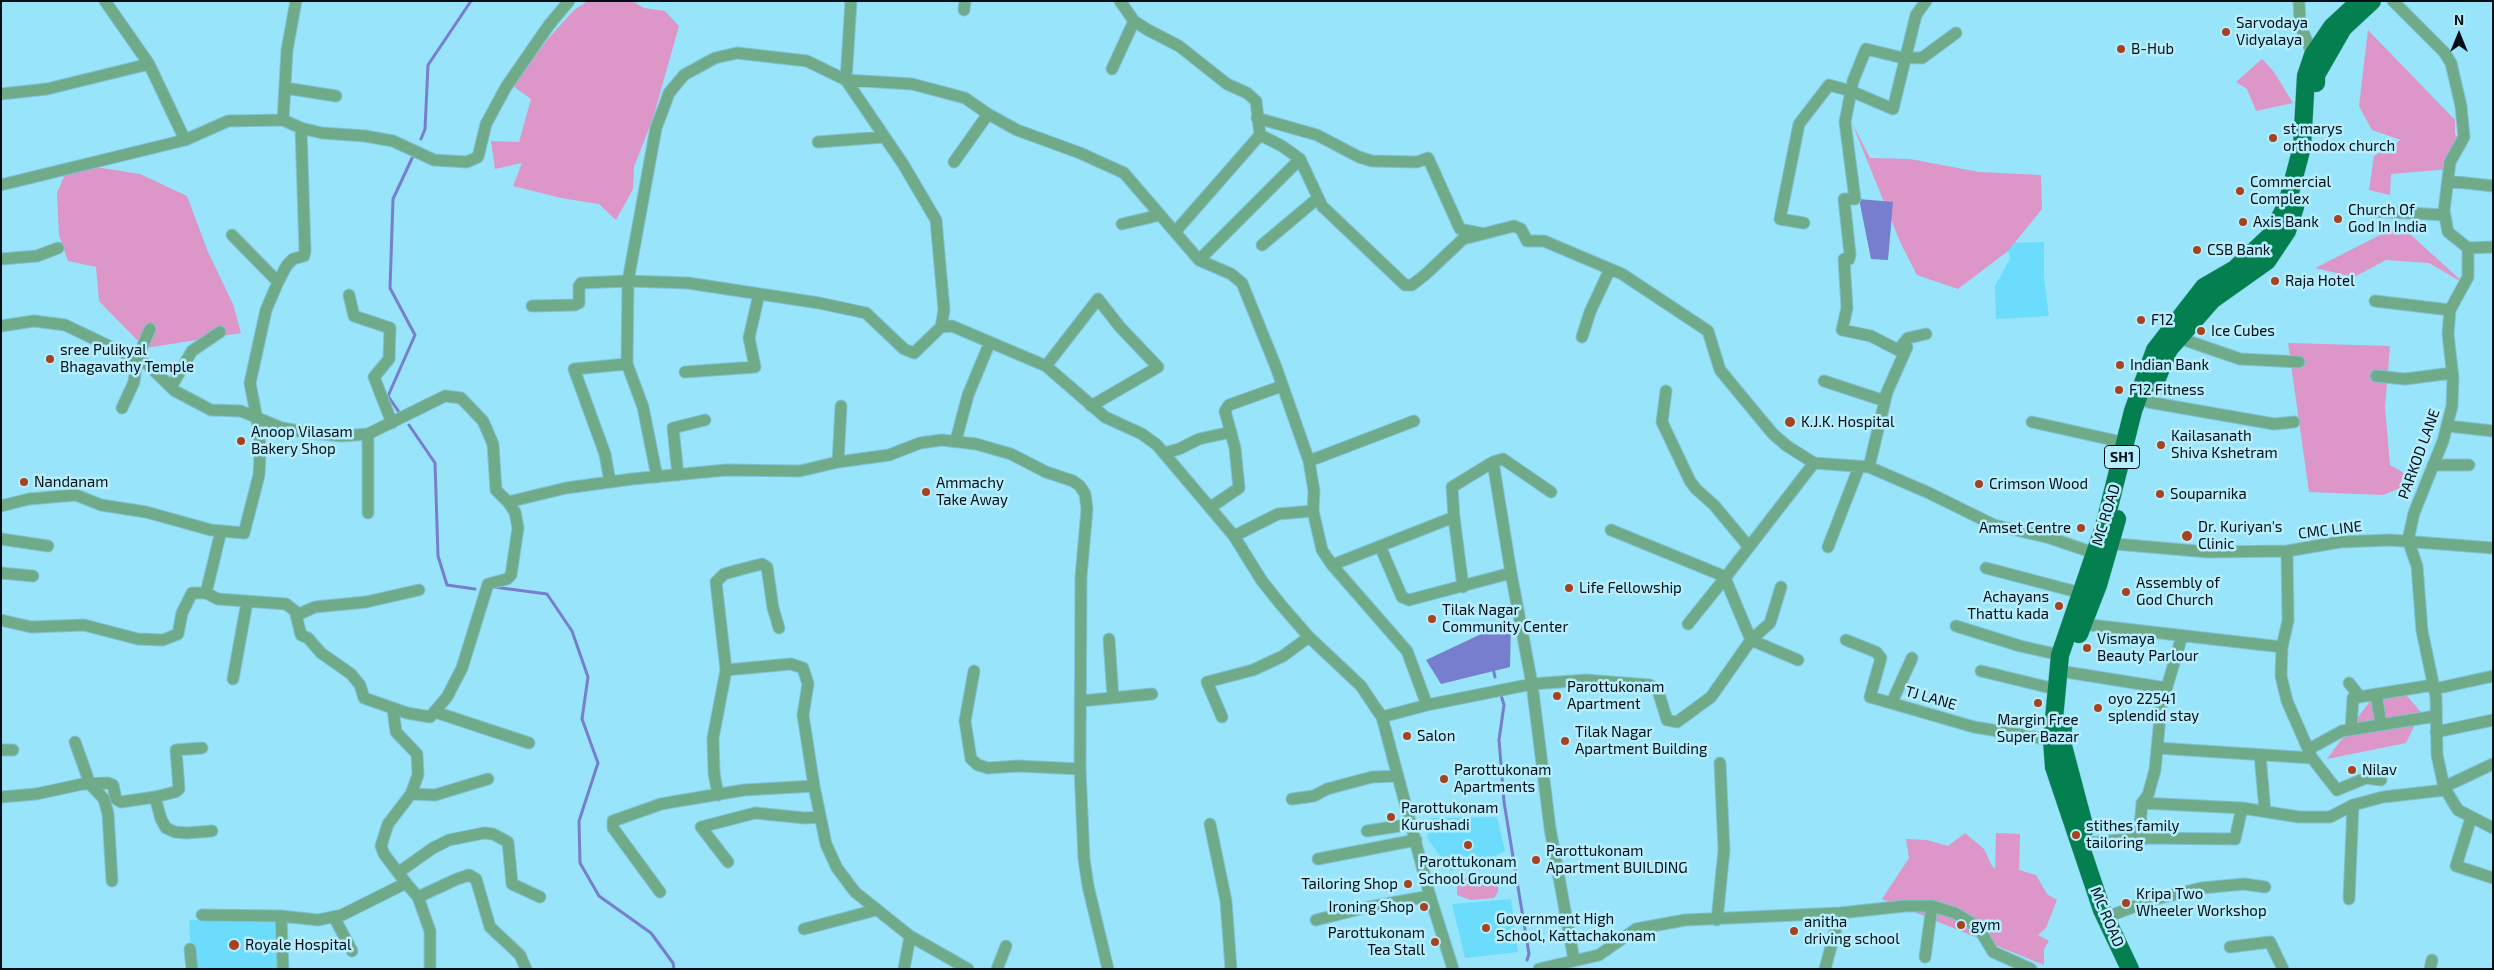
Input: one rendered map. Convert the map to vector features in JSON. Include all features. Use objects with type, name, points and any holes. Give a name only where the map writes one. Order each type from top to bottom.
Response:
[{"type":"main road","name":"MC ROAD","points":[[2139,969],[2112,915],[2057,741],[2055,689],[2060,654],[2081,593],[2103,549],[2133,411],[2155,350],[2204,287],[2235,269],[2271,235],[2287,204],[2302,147],[2306,76],[2313,55],[2332,27],[2360,1]]},
{"type":"main road","name":"MC ROAD","points":[[2130,969],[2102,910],[2055,774],[2057,741],[2066,672],[2148,402],[2169,349],[2212,300],[2267,261],[2287,231],[2309,169],[2316,75],[2343,28],[2372,1]]},
{"type":"street","points":[[105,1],[149,64],[185,140]]},
{"type":"street","points":[[283,120],[287,50],[296,1]]},
{"type":"street","points":[[1,185],[185,140],[228,121],[283,120],[302,128],[322,133],[365,136],[393,141],[434,160],[467,162],[478,157],[482,146],[482,134],[486,124],[506,87],[549,25],[569,1]]},
{"type":"street","points":[[851,1],[846,80],[903,164],[936,220],[944,310],[941,328]]},
{"type":"street","points":[[1120,1],[1134,21],[1179,46],[1226,84],[1247,93],[1256,101],[1260,135]]},
{"type":"street","points":[[1804,223],[1780,219],[1798,124],[1829,85],[1851,91],[1893,109],[1916,15],[1926,1]]},
{"type":"street","points":[[2299,1],[2300,25],[2313,55]]},
{"type":"street","points":[[2393,1],[2444,52],[2451,63],[2461,106],[2464,137],[2450,162],[2445,215],[2448,232],[2468,248],[2493,247]]},
{"type":"street","points":[[1112,69],[1134,21]]},
{"type":"street","points":[[1926,334],[1908,338],[1898,350],[1871,336],[1842,330],[1847,308],[1844,258],[1849,259],[1850,254],[1844,199],[1855,199],[1844,122],[1851,91],[1866,49],[1906,57],[1922,58],[1956,33]]},
{"type":"street","points":[[657,477],[650,434],[627,364],[628,281],[656,128],[669,93],[684,75],[715,58],[737,53],[807,61],[846,80],[912,84],[965,98],[988,114],[1017,130],[1080,153],[1124,173],[1199,260],[1231,274],[1245,288],[1309,461],[1314,491],[1312,511],[1322,550],[1332,565],[1407,651],[1427,705]]},
{"type":"street","points":[[1,94],[47,89],[149,64]]},
{"type":"street","points":[[284,88],[336,96]]},
{"type":"street","points":[[954,162],[988,114]]},
{"type":"street","points":[[1257,118],[1317,135],[1359,157],[1372,161],[1417,162],[1428,158],[1460,229],[1483,234]]},
{"type":"street","points":[[6,505],[58,496],[76,495],[101,505],[146,512],[196,527],[244,533],[259,475],[260,448],[257,416],[250,382],[266,310],[278,282],[293,259],[304,256],[302,128]]},
{"type":"street","points":[[1260,135],[1282,146],[1300,159],[1322,206],[1339,225],[1405,285],[1412,285],[1426,274],[1463,239],[1514,226],[1521,229],[1527,241],[1544,241],[1622,274],[1708,331],[1720,370],[1773,434],[1787,446],[1814,463],[1688,624]]},
{"type":"street","points":[[1176,232],[1260,135]]},
{"type":"street","points":[[818,142],[884,137]]},
{"type":"street","points":[[1199,260],[1300,159]]},
{"type":"street","points":[[2448,181],[2493,186]]},
{"type":"street","points":[[1262,244],[1318,198]]},
{"type":"street","points":[[2371,211],[2445,215]]},
{"type":"street","points":[[1122,224],[1160,214]]},
{"type":"street","points":[[232,235],[278,282]]},
{"type":"street","points":[[1,259],[36,256],[58,248]]},
{"type":"street","name":"PARKOD LANE","points":[[2408,540],[2414,513],[2448,426],[2452,406],[2452,373],[2448,334],[2450,310],[2468,276],[2468,248]]},
{"type":"street","points":[[1582,337],[1590,312],[1610,269]]},
{"type":"street","points":[[532,306],[575,305],[579,303],[579,286],[581,283],[628,281],[688,283],[819,303],[866,313],[904,349],[914,353],[941,328],[952,326],[1046,366],[1105,417],[1142,434],[1164,453],[1211,507],[1234,536],[1262,580],[1309,637],[1361,686],[1382,717],[1430,896],[1453,969]]},
{"type":"street","points":[[685,372],[755,367],[749,338],[759,294]]},
{"type":"street","points":[[349,295],[354,316],[390,328],[389,359],[374,377],[392,423]]},
{"type":"street","points":[[1046,366],[1098,299],[1120,327],[1158,367],[1090,406]]},
{"type":"street","points":[[2374,300],[2450,310]]},
{"type":"street","points":[[1,326],[34,321],[65,325],[147,364],[171,387],[212,410],[241,411],[257,416],[282,428],[342,436],[368,434],[446,396],[461,398],[483,421],[493,444],[496,490],[508,502],[514,512],[518,528],[515,562],[511,575],[507,579],[488,584],[465,660],[447,697],[430,717],[421,717],[393,709],[364,698],[360,685],[351,674],[321,653],[308,638],[302,635],[296,611],[286,604],[218,599],[206,593],[192,593],[182,614],[178,634],[163,640],[138,639],[84,625],[31,627],[1,620]]},
{"type":"street","points":[[122,408],[134,382],[137,359],[150,329]]},
{"type":"street","points":[[171,387],[192,351],[220,332]]},
{"type":"street","points":[[2178,338],[2240,359],[2299,362]]},
{"type":"street","points":[[956,440],[968,395],[990,342]]},
{"type":"street","points":[[1828,547],[1864,467],[1885,402],[1907,347]]},
{"type":"street","points":[[610,482],[605,454],[574,368],[627,364]]},
{"type":"street","points":[[2376,376],[2404,379],[2452,373]]},
{"type":"street","points":[[1824,381],[1885,402]]},
{"type":"street","points":[[1211,507],[1239,488],[1239,470],[1225,411],[1229,405],[1282,386]]},
{"type":"street","points":[[1666,391],[1662,422],[1690,481],[1714,505],[1749,547]]},
{"type":"street","points":[[2148,402],[2274,424],[2294,422]]},
{"type":"street","points":[[838,462],[841,406]]},
{"type":"street","points":[[678,475],[674,428],[705,420]]},
{"type":"street","points":[[1309,461],[1414,421]]},
{"type":"street","points":[[2032,422],[2126,443]]},
{"type":"street","points":[[2448,426],[2493,431]]},
{"type":"street","points":[[1164,453],[1179,449],[1199,439],[1231,432]]},
{"type":"street","points":[[368,434],[368,513]]},
{"type":"street","points":[[508,502],[566,488],[657,477],[726,470],[800,471],[838,462],[889,455],[920,443],[956,440],[1011,454],[1046,472],[1073,481],[1080,486],[1085,494],[1087,509],[1081,577],[1080,769],[1084,859],[1088,886],[1108,969]]},
{"type":"street","points":[[1463,586],[1452,487],[1492,462],[1503,459],[1551,492]]},
{"type":"street","points":[[1492,462],[1532,684],[1550,828],[1574,960]]},
{"type":"street","name":"CMC LINE","points":[[1814,463],[1864,467],[1929,493],[1994,526],[2103,549],[2208,552],[2287,551],[2340,542],[2408,540],[2493,548]]},
{"type":"street","points":[[2433,465],[2469,465]]},
{"type":"street","points":[[1234,536],[1278,514],[1312,511]]},
{"type":"street","points":[[1332,565],[1454,517]]},
{"type":"street","points":[[1611,530],[1683,557],[1725,577],[1751,640],[1798,660]]},
{"type":"street","points":[[206,593],[221,531]]},
{"type":"street","points":[[1,540],[48,546]]},
{"type":"street","points":[[2408,540],[2417,566],[2422,631],[2434,687],[2437,755],[2444,789],[2458,810],[2493,828]]},
{"type":"street","points":[[1380,546],[1402,597],[1409,600],[1511,573]]},
{"type":"street","points":[[2287,551],[2288,621],[2282,647],[2281,676],[2287,701],[2310,753],[2336,790],[2366,778],[2381,780]]},
{"type":"street","points":[[718,795],[714,773],[714,738],[726,670],[716,582],[724,574],[762,564],[767,567],[773,608],[779,628]]},
{"type":"street","points":[[1986,568],[2081,593]]},
{"type":"street","points":[[1,572],[33,576]]},
{"type":"street","points":[[1382,717],[1427,705],[1532,684],[1586,680],[1650,685],[1658,691],[1667,720],[1677,722],[1711,697],[1751,640],[1770,623],[1781,587]]},
{"type":"street","points":[[297,615],[315,607],[366,602],[419,590]]},
{"type":"street","points":[[233,679],[247,602]]},
{"type":"street","points":[[2082,624],[2282,647]]},
{"type":"street","points":[[1956,626],[2020,646],[2060,654]]},
{"type":"street","points":[[2139,838],[2142,803],[2148,795],[2157,748],[2161,707],[2182,636]]},
{"type":"street","points":[[1222,717],[1207,682],[1261,666],[1283,656],[1309,637]]},
{"type":"street","points":[[1109,639],[1113,698]]},
{"type":"street","name":"TJ LANE","points":[[1846,640],[1878,654],[1880,661],[1870,697],[1974,727],[2057,741]]},
{"type":"street","points":[[1892,702],[1912,658]]},
{"type":"street","points":[[726,670],[791,664],[804,668],[808,684],[804,715],[814,786],[826,844],[837,868],[855,892],[876,910],[910,936],[955,965],[968,969]]},
{"type":"street","points":[[974,671],[965,721],[972,759],[978,765],[988,768],[1018,766],[1080,769]]},
{"type":"street","points":[[1980,671],[2055,689]]},
{"type":"street","points":[[2066,672],[2166,688]]},
{"type":"street","points":[[2352,729],[2353,698],[2434,687],[2493,676]]},
{"type":"street","points":[[2349,683],[2360,697]]},
{"type":"street","points":[[1081,701],[1152,694]]},
{"type":"street","points":[[2376,694],[2381,724]]},
{"type":"street","points":[[393,709],[396,732],[417,754],[418,775],[411,794],[388,824],[381,846],[384,854],[418,897],[431,939],[430,969]]},
{"type":"street","points":[[435,712],[529,743]]},
{"type":"street","points":[[2157,748],[2260,755],[2310,753],[2342,731],[2436,716]]},
{"type":"street","points":[[2436,732],[2493,720]]},
{"type":"street","points":[[75,742],[90,784],[104,799],[108,814],[112,881]]},
{"type":"street","points":[[1,797],[36,794],[90,784],[108,783],[112,785],[116,799],[121,802],[155,797],[175,792],[178,789],[176,750],[202,748]]},
{"type":"street","points":[[2260,755],[2265,812]]},
{"type":"street","points":[[1717,920],[1724,850],[1720,763]]},
{"type":"street","points":[[2142,803],[2242,808],[2300,817],[2330,817],[2354,805],[2384,797],[2444,789],[2493,764]]},
{"type":"street","points":[[1292,800],[1314,796],[1372,777],[1398,776]]},
{"type":"street","points":[[411,794],[435,795],[488,779]]},
{"type":"street","points":[[660,892],[613,828],[613,821],[661,804],[744,790],[814,786]]},
{"type":"street","points":[[155,797],[161,819],[166,828],[175,832],[187,833],[212,831]]},
{"type":"street","points":[[2349,899],[2354,805]]},
{"type":"street","points":[[2088,843],[2139,838],[2235,839],[2242,808]]},
{"type":"street","points":[[728,862],[701,827],[755,813],[805,818],[820,817]]},
{"type":"street","points":[[2471,818],[2456,866],[2493,878]]},
{"type":"street","points":[[1210,824],[1226,901],[1231,969]]},
{"type":"street","points":[[1367,831],[1412,824]]},
{"type":"street","points":[[399,872],[433,848],[449,840],[484,833],[493,834],[508,842],[512,884],[540,897]]},
{"type":"street","points":[[1318,859],[1416,840]]},
{"type":"street","points":[[418,897],[469,875],[476,880],[490,927],[520,955],[526,969]]},
{"type":"street","points":[[202,915],[281,916],[318,920],[342,915],[406,883]]},
{"type":"street","points":[[2112,915],[2152,900],[2201,888],[2244,884],[2265,888]]},
{"type":"street","points":[[1316,920],[1364,908],[1430,896]]},
{"type":"street","points":[[1539,969],[1599,955],[1636,929],[1685,920],[1840,913],[1905,906],[1932,906],[1955,913],[1978,927],[1993,952],[2027,968]]},
{"type":"street","points":[[1925,957],[1932,906]]},
{"type":"street","points":[[804,929],[876,910]]},
{"type":"street","points":[[1824,969],[1840,913]]},
{"type":"street","points":[[281,916],[283,969]]},
{"type":"street","points":[[334,917],[352,951]]},
{"type":"street","points":[[904,969],[910,936]]},
{"type":"street","points":[[2230,947],[2270,942],[2283,969]]},
{"type":"street","points":[[997,969],[1006,946]]},
{"type":"street","points":[[190,949],[192,969]]},
{"type":"shaded area","points":[[588,1],[632,1],[644,8],[665,11],[679,26],[653,118],[634,167],[633,189],[616,220],[599,204],[561,198],[513,186],[522,163],[495,169],[491,141],[519,142],[531,99],[513,86],[547,40],[574,10]]},
{"type":"shaded area","points":[[2368,30],[2455,120],[2455,134],[2464,145],[2462,153],[2450,169],[2391,174],[2390,195],[2369,190],[2374,156],[2401,140],[2372,130],[2359,106]]},
{"type":"shaded area","points":[[2262,59],[2274,72],[2293,103],[2256,111],[2247,89],[2236,82]]},
{"type":"shaded area","points":[[1852,123],[1870,158],[1910,159],[1979,172],[2041,175],[2042,209],[2008,251],[1958,289],[1917,275],[1901,244]]},
{"type":"shaded area","points":[[70,163],[140,174],[187,196],[208,252],[233,304],[241,333],[145,348],[99,301],[96,267],[68,261],[59,235],[57,193]]},
{"type":"shaded area","points":[[1859,199],[1893,202],[1888,260],[1871,259]]},
{"type":"shaded area","points":[[2400,225],[2465,284],[2429,263],[2386,260],[2354,277],[2315,268]]},
{"type":"shaded area","points":[[2044,242],[2044,279],[2049,316],[1996,319],[1995,286],[2010,259],[2007,243]]},
{"type":"shaded area","points":[[2288,343],[2390,346],[2385,407],[2390,465],[2418,481],[2383,495],[2309,492]]},
{"type":"shaded area","points":[[1511,620],[1510,667],[1441,684],[1426,660]]},
{"type":"shaded area","points":[[2397,685],[2421,712],[2406,743],[2327,759],[2376,693]]},
{"type":"shaded area","name":"Parottukonam School Ground","points":[[1497,817],[1505,851],[1476,865],[1451,871],[1427,838],[1430,818]]},
{"type":"shaded area","points":[[1965,833],[1984,849],[1995,869],[1996,833],[2020,834],[2019,870],[2036,875],[2047,894],[2057,900],[2046,928],[2038,935],[2049,941],[2044,949],[2044,965],[1882,899],[1909,858],[1906,839],[1927,840],[1948,846]]},
{"type":"shaded area","points":[[1498,877],[1498,892],[1494,898],[1471,900],[1457,895],[1457,878]]},
{"type":"shaded area","name":"Government High School, Kattachakonam","points":[[1511,899],[1518,952],[1465,958],[1452,904]]},
{"type":"shaded area","name":"Royale Hospital","points":[[189,920],[277,922],[277,969],[192,969]]},
{"type":"waterway","points":[[421,139],[425,129],[428,65],[471,1]]},
{"type":"waterway","points":[[399,412],[388,396],[415,335],[390,288],[393,199],[414,154]]},
{"type":"waterway","points":[[409,425],[435,463],[438,556],[447,585],[475,589]]},
{"type":"waterway","points":[[494,587],[547,594],[572,631],[588,677],[582,719],[598,763],[579,821],[580,863],[599,896],[651,933],[673,963],[674,969]]},
{"type":"waterway","points":[[1493,668],[1495,677]]},
{"type":"waterway","points":[[1500,692],[1504,705],[1499,740],[1504,802],[1529,954],[1527,960]]},
{"type":"place","name":"Sarvodaya Vidyalaya","points":[[2226,32]]},
{"type":"place","name":"B-Hub","points":[[2121,49]]},
{"type":"place","name":"st marys orthodox church","points":[[2273,138]]},
{"type":"place","name":"Commercial Complex","points":[[2240,191]]},
{"type":"place","name":"Church Of God In India","points":[[2338,219]]},
{"type":"place","name":"Axis Bank","points":[[2243,222]]},
{"type":"place","name":"CSB Bank","points":[[2197,250]]},
{"type":"place","name":"Raja Hotel","points":[[2275,281]]},
{"type":"place","name":"F12","points":[[2141,320]]},
{"type":"place","name":"Ice Cubes","points":[[2201,331]]},
{"type":"place","name":"sree Pulikyal Bhagavathy Temple","points":[[50,359]]},
{"type":"place","name":"Indian Bank","points":[[2120,365]]},
{"type":"place","name":"F12 Fitness","points":[[2119,390]]},
{"type":"place","name":"K.J.K. Hospital","points":[[1790,422]]},
{"type":"place","name":"Anoop Vilasam Bakery Shop","points":[[241,441]]},
{"type":"place","name":"Kailasanath Shiva Kshetram","points":[[2161,445]]},
{"type":"place","name":"Nandanam","points":[[24,482]]},
{"type":"place","name":"Crimson Wood","points":[[1979,484]]},
{"type":"place","name":"Ammachy Take Away","points":[[926,492]]},
{"type":"place","name":"Souparnika","points":[[2160,494]]},
{"type":"place","name":"Amset Centre","points":[[2081,528]]},
{"type":"place","name":"Dr. Kuriyan's Clinic","points":[[2187,536]]},
{"type":"place","name":"Life Fellowship","points":[[1569,588]]},
{"type":"place","name":"Assembly of God Church","points":[[2126,592]]},
{"type":"place","name":"Achayans Thattu kada","points":[[2059,606]]},
{"type":"place","name":"Tilak Nagar Community Center","points":[[1432,619]]},
{"type":"place","name":"Vismaya Beauty Parlour","points":[[2087,648]]},
{"type":"place","name":"Parottukonam Apartment","points":[[1557,696]]},
{"type":"place","name":"Margin Free Super Bazar","points":[[2038,703]]},
{"type":"place","name":"oyo 22541 splendid stay","points":[[2098,708]]},
{"type":"place","name":"Salon","points":[[1407,736]]},
{"type":"place","name":"Tilak Nagar Apartment Building","points":[[1565,741]]},
{"type":"place","name":"Nilav","points":[[2352,770]]},
{"type":"place","name":"Parottukonam Apartments","points":[[1444,779]]},
{"type":"place","name":"Parottukonam Kurushadi","points":[[1391,817]]},
{"type":"place","name":"stithes family tailoring","points":[[2076,835]]},
{"type":"place","name":"Parottukonam School Ground","points":[[1468,845]]},
{"type":"place","name":"Parottukonam Apartment BUILDING","points":[[1536,860]]},
{"type":"place","name":"Tailoring Shop","points":[[1408,884]]},
{"type":"place","name":"Kripa Two Wheeler Workshop","points":[[2126,903]]},
{"type":"place","name":"Ironing Shop","points":[[1424,907]]},
{"type":"place","name":"gym","points":[[1961,925]]},
{"type":"place","name":"Government High School, Kattachakonam","points":[[1486,928]]},
{"type":"place","name":"anitha driving school","points":[[1794,931]]},
{"type":"place","name":"Parottukonam Tea Stall","points":[[1435,942]]},
{"type":"place","name":"Royale Hospital","points":[[234,945]]}]
